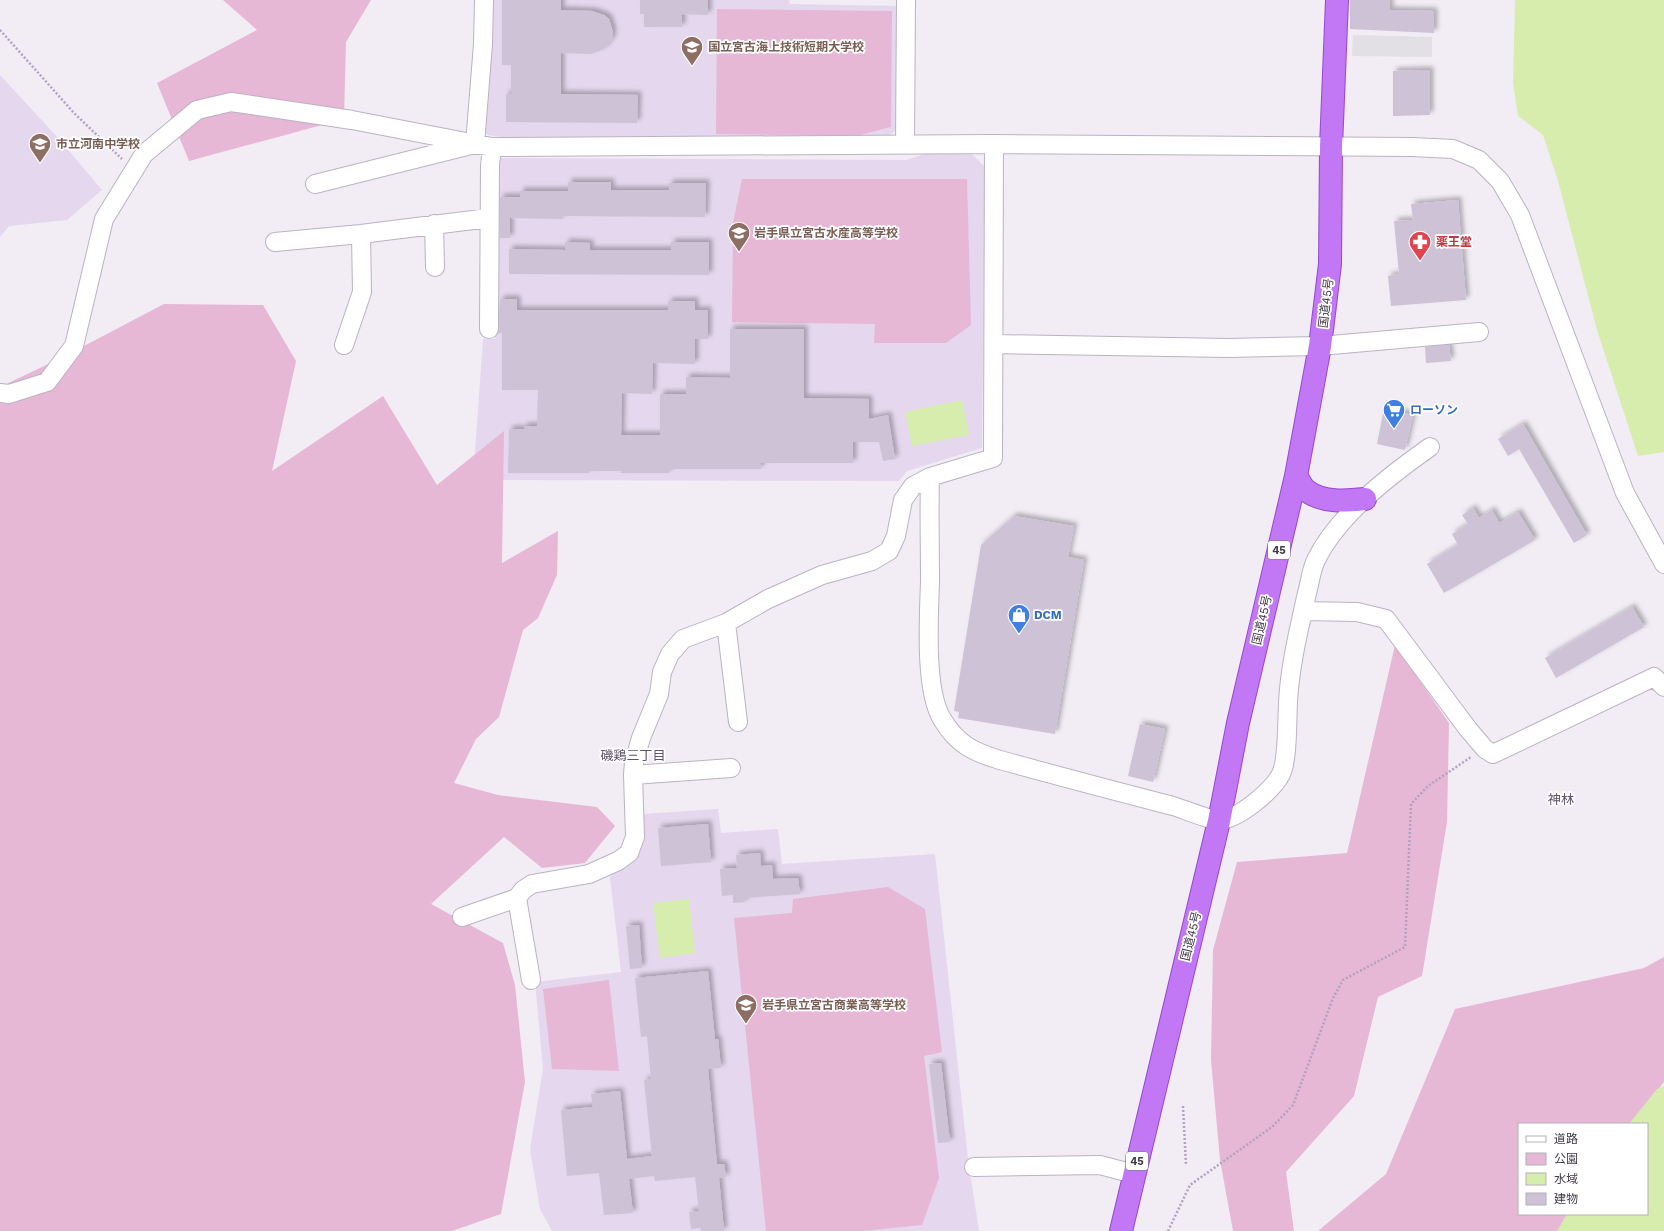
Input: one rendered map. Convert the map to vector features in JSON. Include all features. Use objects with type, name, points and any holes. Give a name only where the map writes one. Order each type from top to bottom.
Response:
[{"type":"highway","name":"国道45号","points":[[1121,1231],[1219,820],[1238,723],[1296,476],[1320,346],[1330,264],[1331,147],[1337,0]]},
{"type":"highway","points":[[1296,476],[1306,491],[1323,498],[1343,501],[1364,499]]},
{"type":"street","points":[[475,144],[483,44],[484,0]]},
{"type":"street","points":[[905,145],[906,0]]},
{"type":"street","points":[[0,393],[9,394],[47,382],[74,346],[104,219],[144,154],[197,110],[231,102],[352,120],[492,147],[994,144],[1412,147],[1453,149],[1479,160],[1500,181],[1520,215],[1625,493],[1664,564]]},
{"type":"street","points":[[315,184],[475,144]]},
{"type":"street","points":[[462,917],[517,898],[523,890],[532,884],[589,874],[629,853],[635,837],[634,762],[641,738],[659,694],[662,672],[670,654],[683,639],[726,623],[768,599],[822,575],[872,561],[889,551],[896,536],[903,500],[912,486],[930,477],[993,458],[994,144]]},
{"type":"street","points":[[489,329],[489,218],[490,165],[492,147]]},
{"type":"street","points":[[275,242],[361,234],[489,218]]},
{"type":"street","points":[[434,224],[435,266]]},
{"type":"street","points":[[344,345],[362,292],[361,234]]},
{"type":"street","points":[[994,344],[1228,348],[1320,346],[1479,332]]},
{"type":"street","points":[[930,477],[929,648],[932,690],[941,718],[956,739],[978,753],[1000,760],[1188,810],[1219,820],[1228,818],[1244,810],[1260,799],[1270,790],[1282,773],[1285,755],[1288,700],[1294,650],[1315,561],[1332,533],[1364,499],[1396,471],[1430,447]]},
{"type":"street","points":[[1303,611],[1357,612],[1386,619],[1485,749],[1493,754],[1654,677],[1664,687]]},
{"type":"street","points":[[726,623],[738,722]]},
{"type":"street","points":[[633,775],[731,768]]},
{"type":"street","points":[[517,898],[531,980]]},
{"type":"street","points":[[974,1167],[1100,1165],[1134,1174]]},
{"type":"path","points":[[0,30],[74,112],[134,171]]},
{"type":"path","points":[[1168,1231],[1190,1185],[1272,1127],[1293,1105],[1332,998],[1343,980],[1405,948],[1411,804],[1428,786],[1485,749]]},
{"type":"path","points":[[1182,1106],[1186,1165]]},
{"type":"shaded area","name":"国立宮古海上技術短期大学校","points":[[490,0],[789,0],[790,4],[899,6],[898,128],[889,136],[846,141],[501,137],[488,135],[481,128]]},
{"type":"shaded area","points":[[1353,35],[1432,37],[1432,57],[1352,56]]},
{"type":"shaded area","name":"市立河南中学校","points":[[0,75],[59,139],[102,190],[67,220],[9,226],[0,237]]},
{"type":"shaded area","name":"岩手県立宮古水産高等学校","points":[[934,151],[969,151],[985,167],[982,448],[907,471],[899,481],[473,480],[483,339],[495,339],[494,168],[500,158],[906,160]]},
{"type":"shaded area","name":"岩手県立宮古商業高等学校","points":[[718,809],[721,833],[778,829],[782,864],[935,854],[968,1159],[979,1231],[552,1231],[540,1209],[530,1149],[543,1069],[535,982],[621,972],[610,877],[642,847],[643,814]]},
{"type":"green space","points":[[223,0],[371,0],[346,42],[344,119],[189,161],[157,83],[257,30]]},
{"type":"green space","points":[[717,9],[892,11],[891,127],[856,136],[716,134]]},
{"type":"green space","points":[[742,179],[967,179],[971,325],[946,343],[874,343],[875,324],[732,322],[733,223]]},
{"type":"green space","points":[[164,304],[263,305],[296,361],[272,471],[383,396],[437,485],[504,431],[502,563],[558,531],[557,575],[538,618],[523,630],[499,717],[476,739],[454,783],[498,795],[597,807],[615,826],[585,863],[542,868],[504,837],[431,904],[503,943],[515,985],[525,1082],[501,1214],[452,1231],[0,1231],[0,387],[63,357]]},
{"type":"green space","points":[[1395,645],[1449,723],[1447,822],[1422,976],[1378,997],[1354,1096],[1286,1172],[1294,1231],[1233,1231],[1220,1160],[1211,1060],[1213,950],[1237,862],[1347,853]]},
{"type":"green space","points":[[888,887],[925,909],[942,1052],[924,1056],[939,1178],[922,1225],[863,1231],[766,1231],[734,918],[792,913],[793,899]]},
{"type":"green space","points":[[1664,957],[1664,1082],[1632,1123],[1518,1123],[1518,1215],[1572,1215],[1564,1231],[1318,1231],[1386,1174],[1455,1009],[1644,968]]},
{"type":"green space","points":[[609,980],[619,1071],[552,1069],[543,989]]},
{"type":"water","points":[[1515,0],[1664,0],[1664,452],[1638,456],[1597,330],[1558,181],[1543,135],[1518,116],[1513,83]]},
{"type":"water","points":[[962,400],[969,435],[912,446],[905,412]]},
{"type":"water","points":[[689,899],[695,953],[660,958],[653,903]]},
{"type":"water","points":[[1664,1086],[1664,1231],[1557,1231],[1566,1215],[1648,1215],[1648,1123],[1630,1123],[1657,1089]]},
{"type":"building","points":[[502,0],[561,0],[561,10],[592,11],[604,15],[609,19],[613,32],[612,39],[604,49],[591,54],[561,53],[561,94],[638,95],[637,123],[506,122],[506,94],[511,94],[511,65],[502,65]]},
{"type":"building","points":[[640,0],[708,0],[708,15],[682,14],[682,27],[644,27],[644,14],[640,14]]},
{"type":"building","points":[[1350,0],[1390,0],[1390,10],[1434,11],[1434,33],[1350,29]]},
{"type":"building","points":[[1430,70],[1430,115],[1393,116],[1393,71]]},
{"type":"building","points":[[568,182],[611,182],[611,190],[669,190],[669,183],[706,183],[705,217],[563,216],[563,219],[510,218],[510,238],[500,238],[500,197],[520,197],[520,191],[568,191]]},
{"type":"building","points":[[1458,200],[1466,300],[1391,306],[1388,276],[1399,274],[1394,221],[1413,220],[1411,204]]},
{"type":"building","points":[[565,242],[590,243],[590,250],[671,250],[671,242],[709,242],[709,275],[509,274],[509,249],[565,250]]},
{"type":"building","points":[[500,299],[517,299],[517,310],[668,310],[668,301],[695,301],[695,310],[708,310],[708,339],[695,339],[695,364],[653,363],[652,394],[622,393],[621,435],[660,435],[660,394],[686,394],[686,377],[730,378],[730,329],[804,329],[804,398],[869,399],[869,419],[888,415],[895,459],[883,461],[879,442],[853,442],[853,463],[761,463],[761,469],[669,469],[669,473],[589,471],[589,473],[508,473],[509,429],[524,429],[524,426],[537,426],[538,390],[502,390],[502,333],[498,333]]},
{"type":"building","points":[[1449,345],[1451,361],[1426,363],[1425,347]]},
{"type":"building","points":[[1384,409],[1413,415],[1405,450],[1377,444]]},
{"type":"building","points":[[1523,424],[1587,535],[1574,543],[1519,449],[1508,456],[1498,439]]},
{"type":"building","points":[[1473,508],[1479,518],[1492,510],[1499,523],[1518,512],[1535,540],[1444,593],[1427,564],[1458,545],[1452,534],[1468,524],[1462,515]]},
{"type":"building","name":"DCM","points":[[1014,516],[1074,526],[1068,557],[1084,560],[1055,734],[958,718],[959,712],[954,711],[981,545]]},
{"type":"building","points":[[1632,607],[1644,627],[1556,678],[1545,658]]},
{"type":"building","points":[[1140,724],[1165,729],[1153,782],[1128,776]]},
{"type":"building","points":[[708,824],[711,862],[661,866],[658,828]]},
{"type":"building","points":[[760,853],[761,866],[772,865],[773,879],[798,878],[800,894],[745,898],[745,902],[733,903],[733,895],[722,896],[720,869],[737,868],[736,855]]},
{"type":"building","points":[[639,925],[642,968],[630,969],[626,926]]},
{"type":"building","points":[[708,971],[715,1039],[718,1039],[721,1068],[708,1069],[717,1164],[724,1164],[726,1177],[719,1178],[724,1231],[701,1231],[700,1228],[691,1229],[689,1212],[699,1211],[695,1177],[655,1181],[654,1176],[629,1179],[633,1213],[604,1215],[599,1173],[567,1176],[561,1110],[593,1107],[591,1094],[620,1091],[627,1159],[652,1156],[644,1080],[651,1079],[647,1036],[641,1037],[635,978]]},
{"type":"building","points":[[941,1063],[950,1142],[938,1143],[929,1064]]},
{"type":"place","name":"国立宮古海上技術短期大学校","points":[[692,66]]},
{"type":"place","name":"市立河南中学校","points":[[40,164]]},
{"type":"place","name":"岩手県立宮古水産高等学校","points":[[739,252]]},
{"type":"place","name":"薬王堂","points":[[1420,262]]},
{"type":"place","name":"ローソン","points":[[1394,430]]},
{"type":"place","name":"DCM","points":[[1019,634]]},
{"type":"place","name":"岩手県立宮古商業高等学校","points":[[746,1024]]},
{"type":"district","name":"磯鶏三丁目","points":[[633,755]]},
{"type":"district","name":"神林","points":[[1561,799]]}]
